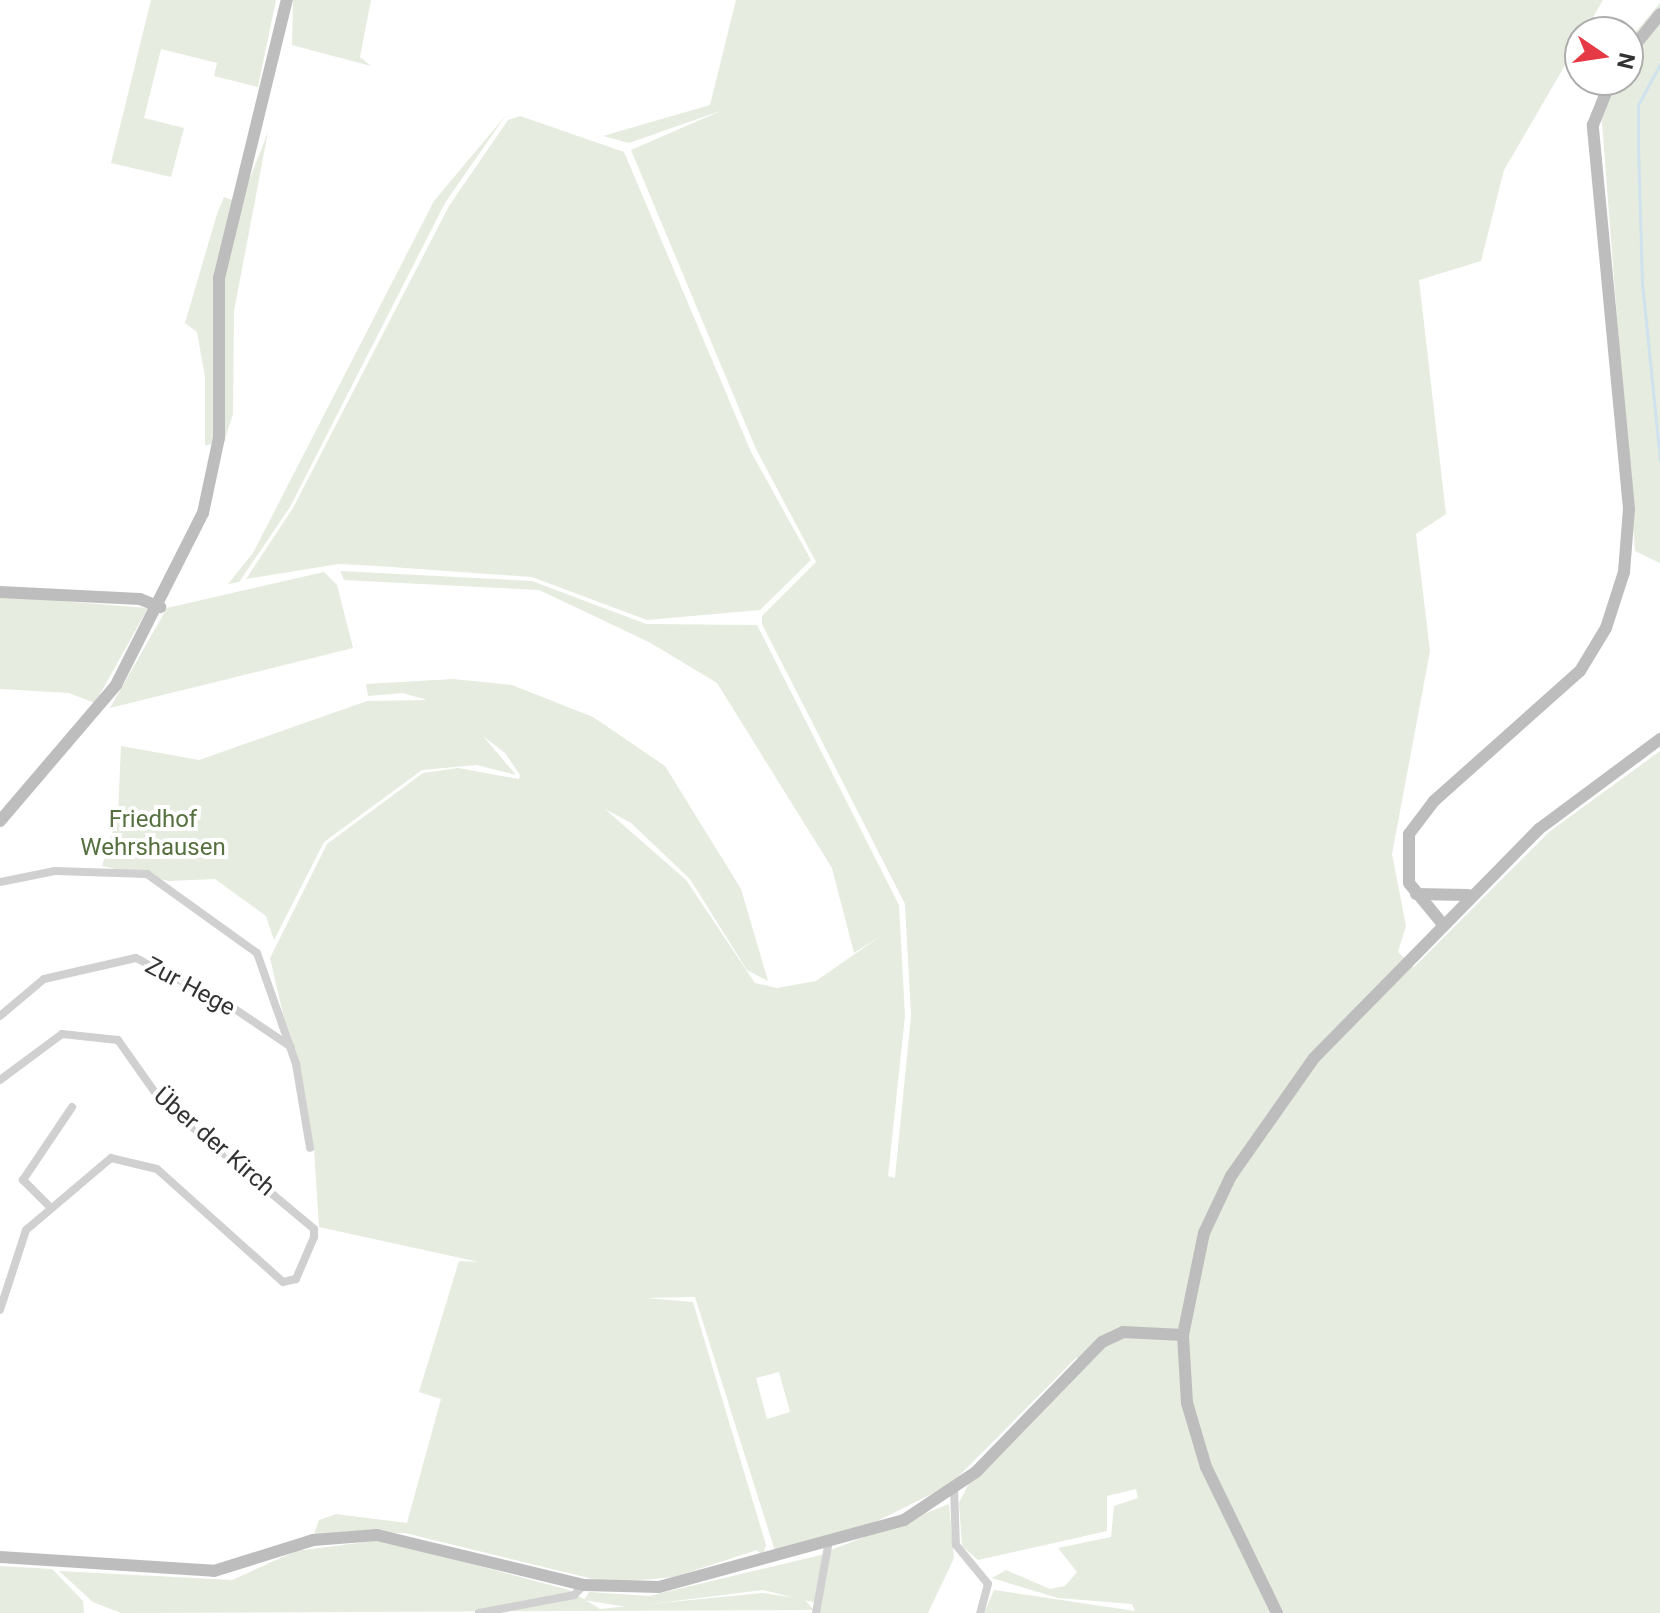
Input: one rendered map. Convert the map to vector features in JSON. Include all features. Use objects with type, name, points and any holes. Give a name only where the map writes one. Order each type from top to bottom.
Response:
[{"type":"street","points":[[0,821],[95,714],[160,607],[193,540],[214,469],[219,278],[287,0]]},
{"type":"street","points":[[1644,34],[1660,14]]},
{"type":"street","points":[[1441,922],[1416,894],[1404,854],[1416,822],[1580,671],[1621,585],[1629,509],[1593,125],[1605,96]]},
{"type":"street","points":[[0,592],[160,607]]},
{"type":"street","points":[[1277,1613],[1206,1467],[1187,1403],[1183,1335],[1196,1254],[1238,1163],[1314,1058],[1441,922],[1539,829],[1660,739]]},
{"type":"street","points":[[0,882],[66,870],[161,879],[266,962],[291,1047],[310,1148]]},
{"type":"street","points":[[1416,894],[1470,894]]},
{"type":"street","name":"Zur Hege","points":[[0,1016],[44,979],[136,958],[232,1007],[291,1047]]},
{"type":"street","name":"Über der Kirch","points":[[0,1080],[62,1034],[114,1038],[161,1101],[314,1229],[301,1272],[288,1283],[157,1169],[131,1159],[101,1163],[49,1206]]},
{"type":"street","points":[[0,1310],[21,1238],[49,1206],[23,1180],[72,1107]]},
{"type":"street","points":[[0,1557],[214,1571],[313,1540],[377,1535],[584,1585],[659,1587],[828,1546],[904,1520],[954,1489],[1102,1342],[1127,1331],[1183,1335]]},
{"type":"street","points":[[954,1489],[956,1545],[988,1584],[980,1613]]},
{"type":"street","points":[[816,1613],[828,1546]]},
{"type":"street","points":[[479,1613],[574,1595],[584,1585]]},
{"type":"green space","points":[[151,0],[276,0],[258,87],[214,76],[217,63],[161,49],[144,118],[184,128],[171,177],[111,163]]},
{"type":"green space","points":[[293,0],[371,0],[360,57],[371,66],[292,45]]},
{"type":"green space","name":"Friedhof Wehrshausen","points":[[736,0],[1603,0],[1594,16],[1564,16],[1564,67],[1504,170],[1481,261],[1419,280],[1446,514],[1416,534],[1430,651],[1392,854],[1406,926],[1398,952],[1414,967],[1549,832],[1660,751],[1660,1613],[984,1613],[994,1590],[1135,1611],[1132,1604],[1058,1598],[992,1578],[1006,1570],[1050,1589],[1065,1586],[1077,1572],[1058,1548],[1111,1537],[1114,1506],[1138,1498],[1136,1489],[1107,1496],[1107,1531],[978,1560],[962,1546],[959,1503],[968,1485],[1081,1368],[1077,1357],[950,1485],[863,1528],[775,1551],[695,1297],[646,1298],[693,1302],[766,1545],[763,1556],[757,1550],[674,1577],[609,1583],[405,1533],[314,1534],[319,1520],[336,1514],[407,1523],[441,1399],[419,1392],[459,1261],[479,1262],[319,1227],[314,1148],[270,958],[327,844],[423,773],[458,768],[519,779],[520,775],[505,753],[483,736],[516,775],[477,765],[422,770],[324,842],[274,940],[266,916],[215,879],[169,881],[102,866],[118,814],[121,746],[199,760],[367,701],[427,700],[403,693],[368,696],[366,684],[453,679],[512,685],[593,717],[665,766],[741,889],[768,981],[747,970],[690,879],[631,823],[605,809],[686,880],[755,983],[777,988],[816,981],[885,933],[854,953],[832,868],[717,683],[649,642],[539,590],[344,580],[340,571],[532,581],[646,624],[757,625],[899,905],[905,1016],[888,1176],[895,1178],[911,1016],[905,904],[762,624],[762,616],[816,562],[756,449],[631,150],[723,110],[629,143],[603,136],[710,105]],"holes":[[[779,1372],[790,1412],[767,1419],[756,1378]]]},
{"type":"green space","points":[[1660,3],[1660,563],[1635,551],[1601,110],[1603,96],[1644,96],[1644,22]]},
{"type":"green space","points":[[506,115],[445,203],[290,507],[239,582],[228,584],[253,553],[434,201]]},
{"type":"green space","points":[[520,116],[624,152],[751,452],[811,560],[760,610],[647,620],[532,577],[377,566],[338,564],[246,579],[293,508],[449,206],[508,120]]},
{"type":"green space","points":[[268,132],[234,311],[233,414],[225,439],[205,446],[205,377],[197,332],[185,323],[224,197],[240,203]]},
{"type":"green space","points":[[324,572],[337,585],[353,648],[110,708],[167,608]]},
{"type":"green space","points":[[0,596],[148,608],[95,703],[69,693],[0,689]]},
{"type":"green space","points":[[949,1504],[954,1558],[928,1613],[818,1613],[831,1550]]},
{"type":"green space","points":[[381,1540],[569,1590],[600,1609],[762,1593],[804,1599],[814,1610],[121,1613],[93,1602],[59,1571],[232,1580],[296,1551]]},
{"type":"green space","points":[[825,1554],[816,1603],[763,1590],[627,1607],[584,1600],[589,1592],[649,1596]]},
{"type":"green space","points":[[0,1566],[52,1569],[83,1601],[84,1613],[0,1613]]},
{"type":"waterway","points":[[1660,64],[1638,105],[1642,283],[1660,461]]}]
